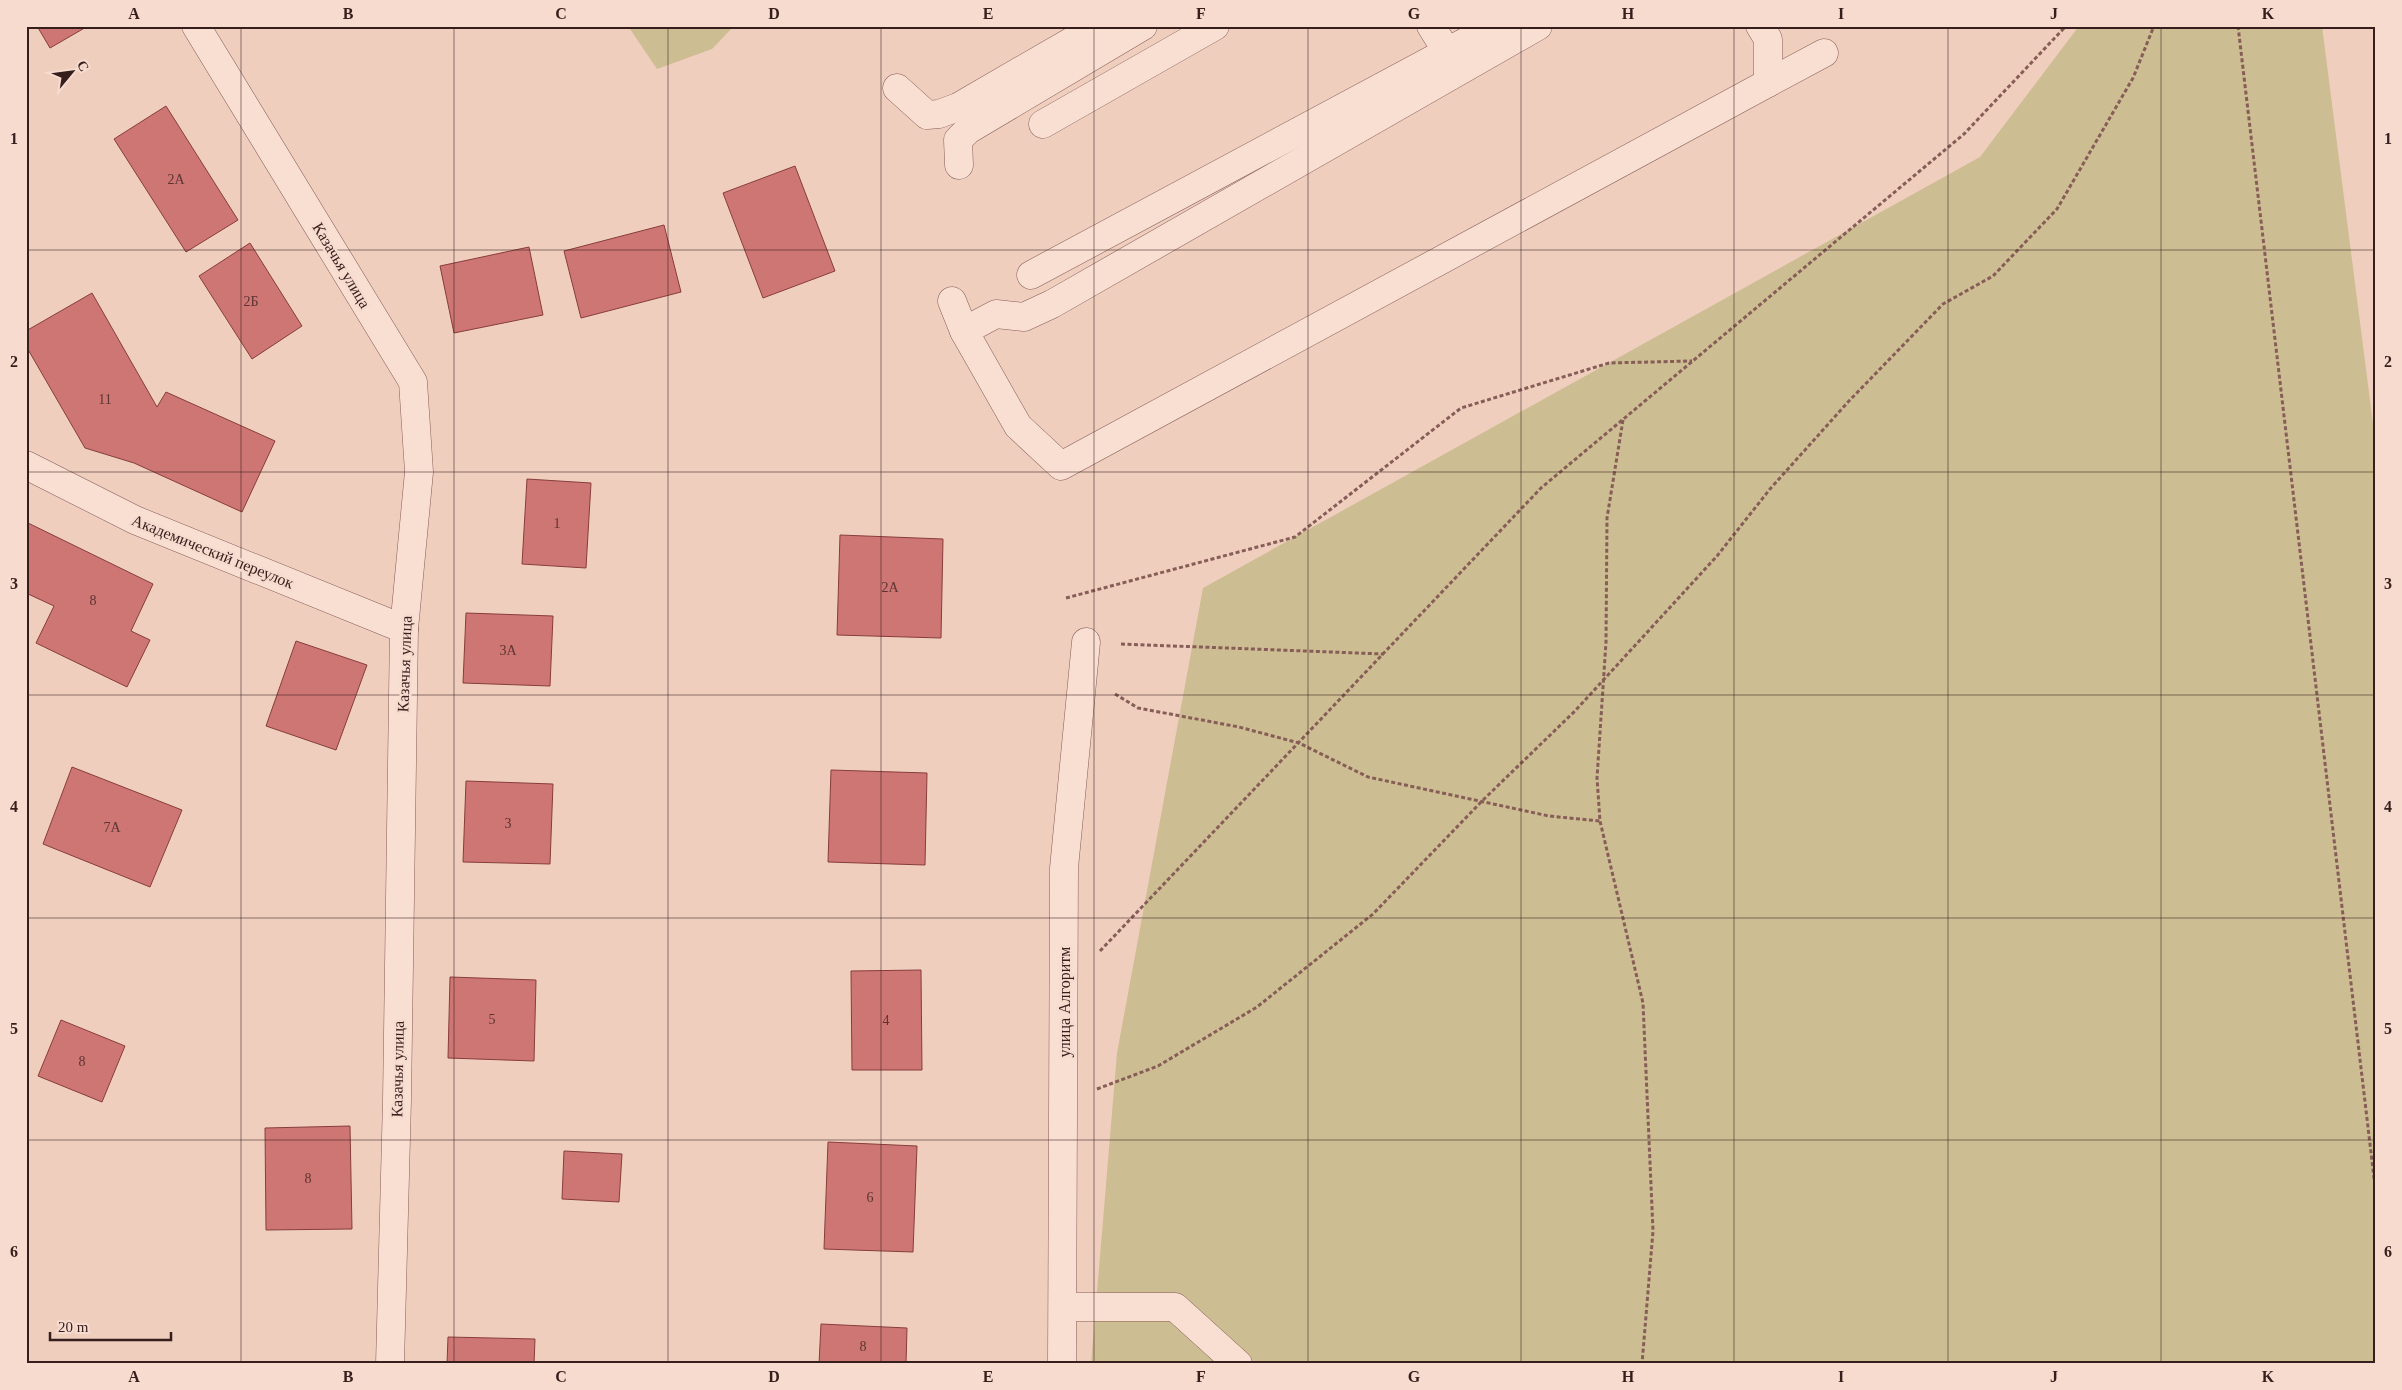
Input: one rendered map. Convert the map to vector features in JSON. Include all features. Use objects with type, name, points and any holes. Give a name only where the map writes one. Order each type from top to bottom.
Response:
[{"type":"street","name":"Казачья улица","points":[[196,26],[413,382],[419,472],[404,629],[397,1100],[390,1364]]},
{"type":"street","points":[[898,88],[927,115],[939,114],[958,107],[1098,26]]},
{"type":"street","points":[[959,165],[958,140],[968,130],[1143,26]]},
{"type":"street","points":[[1044,124],[1215,26]]},
{"type":"street","points":[[1431,26],[1447,52]]},
{"type":"street","points":[[1030,275],[1495,26]]},
{"type":"street","points":[[964,332],[996,314],[1024,317],[1052,304],[1538,26]]},
{"type":"street","points":[[1760,26],[1768,39],[1768,83]]},
{"type":"street","points":[[952,301],[964,332],[1018,426],[1061,466],[1824,53]]},
{"type":"street","name":"Академический переулок","points":[[26,465],[135,520],[404,629]]},
{"type":"street","name":"улица Алгоритм","points":[[1062,1364],[1064,868],[1086,642]]},
{"type":"street","points":[[1063,1307],[1176,1307],[1238,1364]]},
{"type":"path","points":[[1064,989],[1541,488],[1964,134],[2066,26]]},
{"type":"path","points":[[1064,1101],[1158,1066],[1257,1007],[1373,914],[1483,800],[1575,711],[1604,680],[1717,556],[1770,489],[1848,402],[1943,304],[1993,276],[2057,209],[2133,78],[2154,26]]},
{"type":"path","points":[[2238,26],[2376,1195]]},
{"type":"path","points":[[1066,598],[1295,537],[1461,408],[1609,363],[1693,361]]},
{"type":"path","points":[[1623,419],[1607,518],[1604,680],[1597,778],[1600,821],[1644,1003],[1653,1231],[1642,1364]]},
{"type":"path","points":[[1086,642],[1384,654]]},
{"type":"path","points":[[1083,674],[1138,708],[1239,727],[1299,743],[1368,777],[1483,800],[1549,816],[1600,821]]},
{"type":"shaded area","points":[[628,26],[733,27],[712,49],[657,69]]},
{"type":"shaded area","points":[[2079,26],[2322,26],[2376,447],[2376,1364],[1091,1364],[1117,1053],[1203,588],[1980,157]]},
{"type":"building","points":[[37,26],[88,26],[50,48]]},
{"type":"building","points":[[166,106],[238,220],[186,252],[114,139]]},
{"type":"building","points":[[795,166],[835,271],[763,298],[723,193]]},
{"type":"building","points":[[664,225],[681,292],[581,318],[564,251]]},
{"type":"building","points":[[250,243],[302,326],[252,359],[199,276]]},
{"type":"building","points":[[529,247],[543,315],[454,333],[440,266]]},
{"type":"building","points":[[92,293],[157,407],[166,392],[275,441],[242,512],[134,463],[85,448],[26,346],[26,331]]},
{"type":"building","points":[[527,479],[591,483],[586,568],[522,564]]},
{"type":"building","points":[[26,522],[153,584],[131,631],[150,640],[127,687],[36,643],[54,606],[26,593]]},
{"type":"building","points":[[840,535],[943,539],[941,638],[837,635]]},
{"type":"building","points":[[466,613],[553,616],[550,686],[463,683]]},
{"type":"building","points":[[296,641],[367,665],[336,750],[266,726]]},
{"type":"building","points":[[72,767],[182,810],[150,887],[43,844]]},
{"type":"building","points":[[831,770],[927,773],[925,865],[828,862]]},
{"type":"building","points":[[466,781],[553,784],[550,864],[463,862]]},
{"type":"building","points":[[921,970],[922,1070],[852,1070],[851,971]]},
{"type":"building","points":[[450,977],[536,980],[534,1061],[448,1058]]},
{"type":"building","points":[[61,1020],[125,1046],[102,1102],[38,1076]]},
{"type":"building","points":[[350,1126],[352,1229],[266,1230],[265,1128]]},
{"type":"building","points":[[828,1142],[917,1146],[913,1252],[824,1249]]},
{"type":"building","points":[[564,1151],[622,1154],[619,1202],[562,1199]]},
{"type":"building","points":[[821,1324],[907,1328],[906,1364],[819,1364]]},
{"type":"building","points":[[448,1337],[535,1339],[534,1364],[447,1364]]}]
